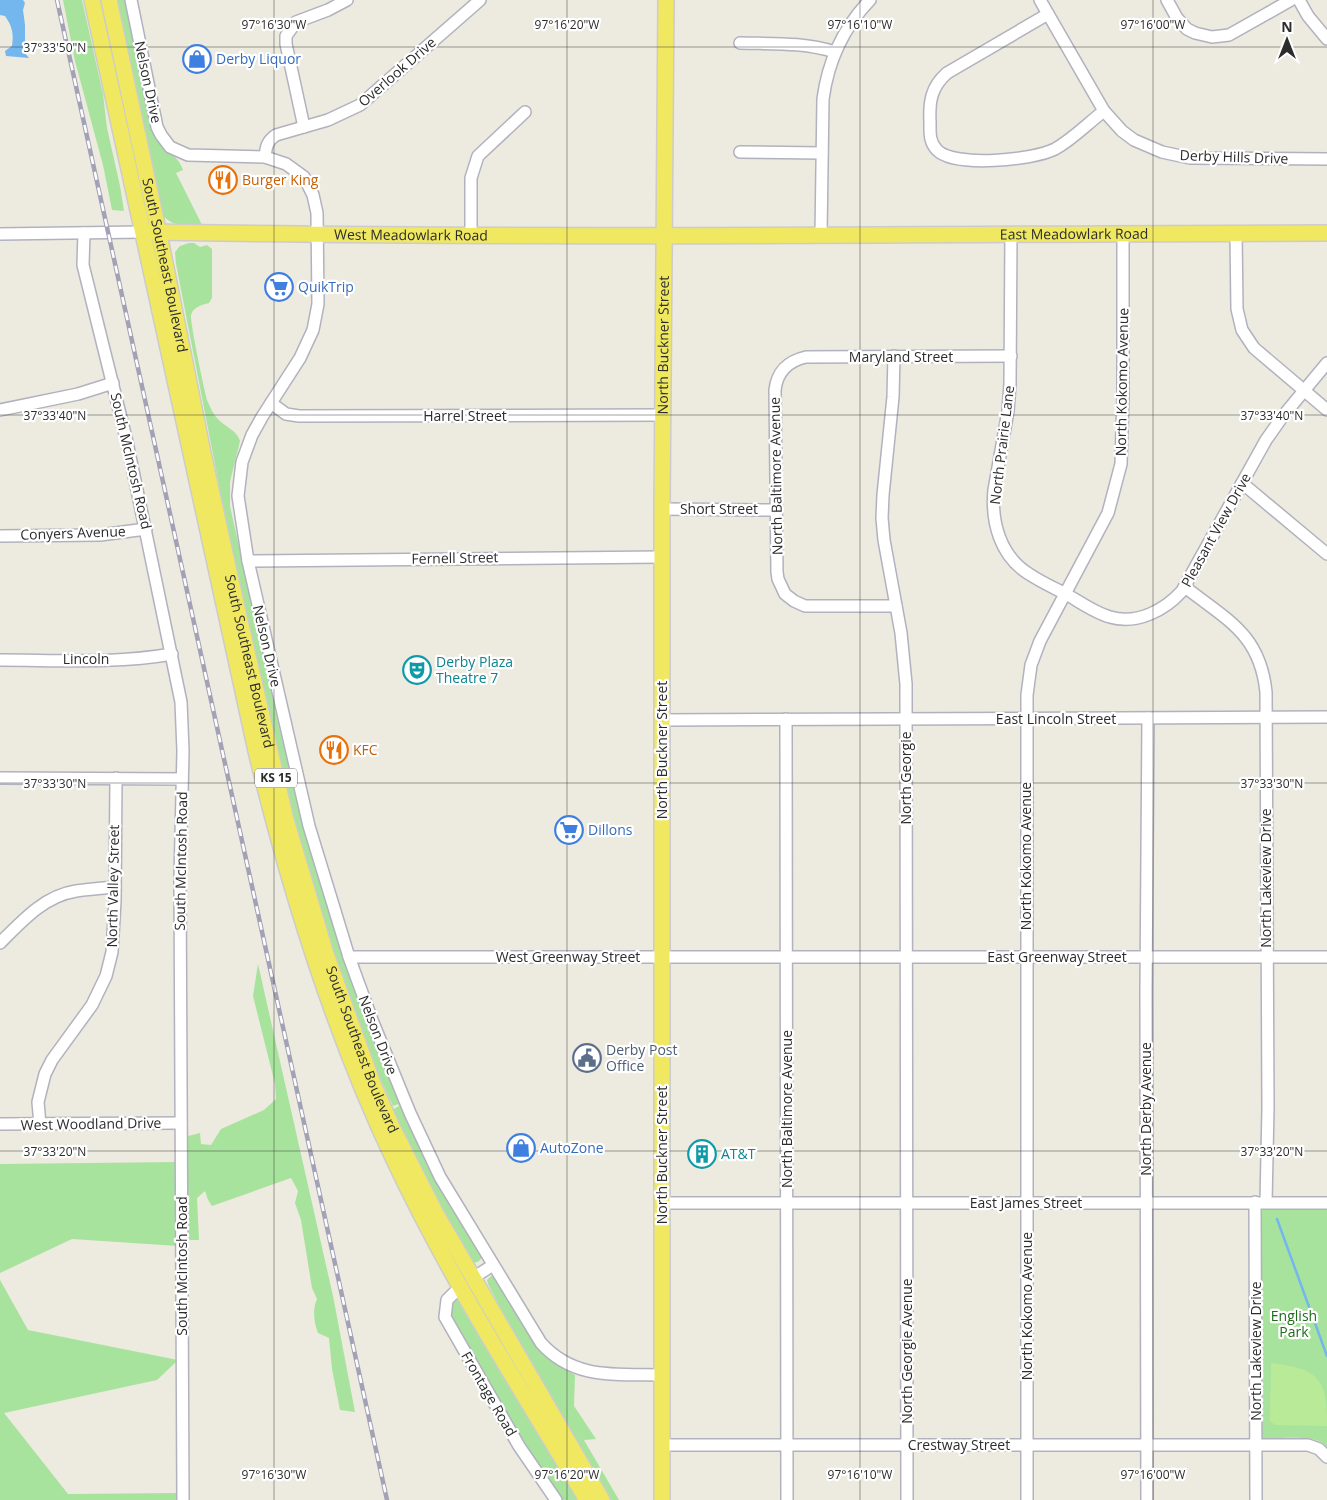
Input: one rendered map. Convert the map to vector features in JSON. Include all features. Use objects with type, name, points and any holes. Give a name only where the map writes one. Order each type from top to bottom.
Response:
[{"type":"main road","name":"South Southeast Boulevard","points":[[92,0],[256,751],[288,872],[324,983],[366,1096],[394,1161],[435,1241],[448,1248],[466,1278],[467,1283],[501,1328],[602,1500]]},
{"type":"main road","name":"South Southeast Boulevard","points":[[109,0],[243,637],[286,820],[305,887],[349,1019],[381,1101],[467,1283],[587,1500]]},
{"type":"main road","name":"North Buckner Street","points":[[662,1500],[662,509],[666,0]]},
{"type":"main road","name":"West Meadowlark Road","points":[[143,232],[318,235],[664,236],[822,234]]},
{"type":"main road","name":"East Meadowlark Road","points":[[822,234],[1327,233]]},
{"type":"street","name":"Nelson Drive","points":[[131,0],[157,127],[166,143],[182,154],[195,156],[264,157],[286,164],[304,177],[316,204],[318,304],[312,330],[300,358],[252,435],[242,462],[238,496],[248,561],[309,826],[349,957],[384,1052],[421,1136],[452,1197],[541,1343],[551,1354],[568,1365],[581,1370],[604,1374],[662,1375]]},
{"type":"street","points":[[304,126],[286,44],[286,36],[296,22],[328,10],[347,0]]},
{"type":"street","name":"Overlook Drive","points":[[264,157],[266,146],[271,139],[280,133],[328,120],[360,105],[480,0]]},
{"type":"street","points":[[822,234],[824,89],[835,52],[855,17],[870,0]]},
{"type":"street","name":"Derby Hills Drive","points":[[1040,0],[1104,111],[1122,131],[1134,140],[1172,155],[1201,158],[1327,159]]},
{"type":"street","points":[[1167,0],[1177,18],[1187,29],[1212,37],[1229,35],[1291,0]]},
{"type":"street","points":[[1299,0],[1308,16],[1327,39]]},
{"type":"street","points":[[1048,14],[946,73],[940,79],[934,87],[930,102],[932,144],[941,154],[954,159],[1002,160],[1031,157],[1056,148],[1104,111]]},
{"type":"street","points":[[740,44],[798,44],[816,46],[835,52]]},
{"type":"street","points":[[471,235],[471,178],[478,156],[525,112]]},
{"type":"street","points":[[740,152],[822,153]]},
{"type":"street","name":"West Meadowlark Road","points":[[0,234],[143,232]]},
{"type":"street","name":"South McIntosh Road","points":[[84,233],[83,266],[113,383],[146,529],[181,702],[183,751],[180,879],[183,1500]]},
{"type":"street","name":"North Prairie Lane","points":[[1011,233],[1011,356],[1008,412],[994,490],[995,523],[1004,546],[1018,565],[1028,574],[1065,594]]},
{"type":"street","name":"North Kokomo Avenue","points":[[1027,1500],[1026,957],[1028,680],[1035,653],[1042,636],[1108,513],[1121,464],[1124,395],[1123,233]]},
{"type":"street","points":[[1236,233],[1237,310],[1242,330],[1254,348],[1327,410]]},
{"type":"street","name":"North Georgie","points":[[894,356],[893,397],[882,518],[904,660],[906,719],[907,1203]]},
{"type":"street","name":"Maryland Street","points":[[792,361],[806,357],[1011,356]]},
{"type":"street","name":"North Baltimore Avenue","points":[[792,361],[779,375],[775,390],[778,580],[785,594],[805,606],[896,606]]},
{"type":"street","name":"Pleasant View Drive","points":[[1065,594],[1104,615],[1123,619],[1133,619],[1152,614],[1175,599],[1185,587],[1277,424],[1327,363]]},
{"type":"street","points":[[0,410],[78,394],[113,383]]},
{"type":"street","name":"Harrel Street","points":[[271,403],[286,414],[299,416],[663,415]]},
{"type":"street","points":[[1242,483],[1327,554]]},
{"type":"street","name":"Short Street","points":[[662,509],[776,510]]},
{"type":"street","name":"Conyers Avenue","points":[[0,536],[100,534],[146,529]]},
{"type":"street","name":"Fernell Street","points":[[248,561],[662,556]]},
{"type":"street","name":"North Lakeview Drive","points":[[1185,587],[1238,628],[1249,641],[1259,659],[1265,678],[1268,1113],[1261,1202],[1256,1500]]},
{"type":"street","name":"Lincoln","points":[[0,660],[112,660],[172,654]]},
{"type":"street","name":"East Lincoln Street","points":[[662,720],[1327,717]]},
{"type":"street","name":"North Derby Avenue","points":[[1147,1500],[1146,958],[1148,718]]},
{"type":"street","name":"North Baltimore Avenue","points":[[786,719],[788,1500]]},
{"type":"street","points":[[0,778],[182,779]]},
{"type":"street","name":"North Valley Street","points":[[40,1125],[38,1102],[45,1074],[52,1060],[92,1005],[106,976],[112,952],[115,887],[116,778]]},
{"type":"street","points":[[0,943],[36,908],[59,896],[76,891],[115,887]]},
{"type":"street","name":"West Greenway Street","points":[[349,957],[787,957]]},
{"type":"street","name":"East Greenway Street","points":[[787,957],[1327,957]]},
{"type":"street","name":"West Woodland Drive","points":[[0,1124],[181,1123]]},
{"type":"street","name":"East James Street","points":[[662,1203],[1327,1202]]},
{"type":"street","name":"North Georgie Avenue","points":[[907,1203],[907,1500]]},
{"type":"street","points":[[467,1283],[494,1265]]},
{"type":"street","name":"Frontage Road","points":[[467,1283],[446,1300],[445,1318],[519,1446],[556,1500]]},
{"type":"street","name":"Crestway Street","points":[[662,1445],[1308,1445],[1323,1453]]},
{"type":"green space","points":[[63,0],[82,0],[103,94],[107,128],[124,211],[112,210],[103,165],[75,61]]},
{"type":"green space","points":[[116,0],[124,0],[138,59],[151,130],[181,164],[183,170],[176,173],[202,225],[174,223],[169,221],[161,212]]},
{"type":"green space","points":[[194,243],[200,247],[207,245],[212,249],[212,298],[209,303],[198,307],[192,312],[193,330],[207,400],[217,418],[236,433],[240,441],[230,482],[230,506],[279,727],[317,870],[333,924],[432,1171],[449,1205],[480,1252],[482,1258],[478,1262],[472,1263],[415,1161],[392,1110],[399,1106],[398,1104],[393,1106],[367,1050],[329,948],[297,843],[232,552],[176,264],[175,252],[180,246]]},
{"type":"green space","points":[[258,964],[333,1296],[355,1412],[340,1410],[332,1369],[329,1338],[318,1333],[314,1312],[317,1299],[312,1288],[301,1220],[295,1203],[298,1191],[291,1178],[212,1206],[205,1191],[197,1198],[199,1240],[186,1240],[188,1136],[200,1133],[201,1144],[211,1145],[221,1129],[264,1110],[276,1099],[275,1084],[253,996]]},
{"type":"green space","points":[[178,1162],[178,1246],[72,1239],[0,1273],[0,1164]]},
{"type":"green space","name":"English Park","points":[[1260,1210],[1327,1210],[1327,1447],[1315,1440],[1306,1438],[1262,1439]]},
{"type":"green space","points":[[494,1276],[527,1332],[537,1344],[560,1366],[575,1375],[574,1406],[596,1439],[584,1440],[619,1500],[610,1500],[528,1361],[488,1284],[487,1280]]},
{"type":"green space","points":[[0,1280],[28,1330],[178,1360],[157,1380],[4,1413],[68,1494],[178,1493],[178,1500],[0,1500]]},
{"type":"green space","points":[[457,1299],[463,1303],[578,1500],[562,1500],[530,1453],[450,1317],[453,1300]]},
{"type":"green space","points":[[1271,1363],[1300,1369],[1310,1373],[1317,1379],[1325,1397],[1327,1426],[1275,1425],[1270,1421]]},
{"type":"water","points":[[0,0],[23,0],[25,3],[23,10],[25,53],[29,58],[6,56],[5,51],[12,46],[13,33],[5,16],[0,15]]},
{"type":"waterway","points":[[1277,1219],[1327,1356]]},
{"type":"railway","points":[[57,0],[387,1500]]},
{"type":"place","name":"Derby Liquor","points":[[197,59]]},
{"type":"place","name":"Burger King","points":[[223,180]]},
{"type":"place","name":"QuikTrip","points":[[279,287]]},
{"type":"place","name":"Derby Plaza Theatre 7","points":[[417,670]]},
{"type":"place","name":"KFC","points":[[334,750]]},
{"type":"place","name":"Dillons","points":[[569,830]]},
{"type":"place","name":"Derby Post Office","points":[[587,1058]]},
{"type":"place","name":"AutoZone","points":[[521,1148]]},
{"type":"place","name":"AT&T","points":[[702,1154]]}]
